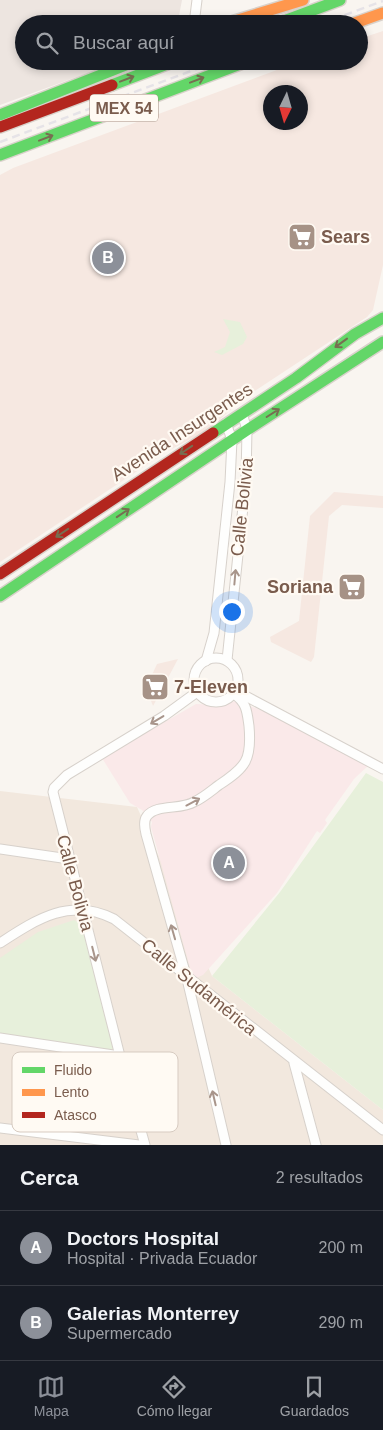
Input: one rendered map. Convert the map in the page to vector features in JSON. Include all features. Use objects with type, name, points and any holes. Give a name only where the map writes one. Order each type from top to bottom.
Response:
[{"type":"main road","points":[[254,15],[303,0]]},
{"type":"main road","points":[[300,15],[340,0]]},
{"type":"main road","points":[[368,19],[382,14]]},
{"type":"main road","name":"MEX 54","points":[[0,116],[114,70]]},
{"type":"main road","name":"MEX 54","points":[[0,127],[151,70]]},
{"type":"main road","name":"MEX 54","points":[[0,155],[224,70]]},
{"type":"main road","name":"Avenida Insurgentes","points":[[0,574],[296,378],[340,344],[383,318]]},
{"type":"main road","name":"Avenida Insurgentes","points":[[0,596],[247,430],[383,342]]},
{"type":"main road","points":[[0,586],[36,561],[54,560]]},
{"type":"street","points":[[195,15],[197,0]]},
{"type":"street","name":"Calle Bolivia","points":[[227,660],[246,478],[247,430],[242,413]]},
{"type":"street","name":"Calle Bolivia","points":[[206,661],[214,633],[230,482],[232,440],[226,423]]},
{"type":"street","points":[[214,659],[227,660],[232,665],[238,678],[235,692],[228,699],[214,701],[204,698],[197,692],[195,676],[197,670],[206,661],[214,659]]},
{"type":"street","name":"Calle Bolivia","points":[[119,1052],[53,798],[54,788],[81,765],[164,716],[197,692]]},
{"type":"street","points":[[235,692],[383,768]]},
{"type":"street","points":[[226,1145],[187,979],[146,834],[145,820],[147,815],[155,810],[182,807],[193,803],[242,770],[249,754],[247,707],[235,692]]},
{"type":"street","points":[[0,849],[69,859]]},
{"type":"street","name":"Calle Sudamérica","points":[[0,943],[42,917],[60,912],[82,910],[99,912],[114,919],[294,1063],[383,1130]]},
{"type":"street","points":[[0,1038],[93,1052]]},
{"type":"street","points":[[294,1063],[316,1145]]},
{"type":"street","points":[[19,1132],[56,1140],[139,1145]]},
{"type":"street","name":"Calle Bolivia","points":[[141,1132],[145,1145]]},
{"type":"shaded area","points":[[0,0],[182,0],[179,15],[15,15],[15,70],[96,70],[0,105]]},
{"type":"shaded area","points":[[383,31],[383,265],[373,310],[367,317],[244,398],[208,430],[166,452],[0,562],[0,175],[13,168],[277,70],[368,70],[368,36]]},
{"type":"shaded area","points":[[334,492],[383,496],[383,508],[342,505],[329,516],[314,657],[311,662],[271,642],[270,637],[299,621],[310,516]]},
{"type":"shaded area","points":[[178,659],[153,706],[146,688],[157,664]]},
{"type":"shaded area","points":[[237,701],[276,716],[371,763],[354,779],[325,820],[327,823],[320,833],[317,831],[277,893],[203,975],[196,978],[192,975],[151,827],[152,822],[142,810],[130,803],[102,758],[196,704],[220,705]]},
{"type":"shaded area","points":[[0,791],[137,807],[212,976],[383,1110],[383,1145],[0,1145]]},
{"type":"green space","points":[[223,319],[240,322],[247,337],[243,344],[222,355],[214,352],[225,347],[230,332]]},
{"type":"green space","points":[[366,773],[383,782],[383,1110],[212,976],[280,892]]},
{"type":"green space","points":[[74,920],[81,924],[115,1045],[114,1050],[109,1051],[0,1036],[0,958],[38,932]]},
{"type":"railway","points":[[345,15],[383,1]]},
{"type":"railway","points":[[0,142],[194,70]]},
{"type":"traffic: fast","points":[[300,15],[340,0]]},
{"type":"traffic: fast","points":[[0,115],[113,70]]},
{"type":"traffic: fast","points":[[112,85],[151,70]]},
{"type":"traffic: fast","points":[[0,155],[224,70]]},
{"type":"traffic: fast","points":[[213,433],[296,378],[355,334],[383,318]]},
{"type":"traffic: fast","points":[[0,596],[247,430],[383,342]]},
{"type":"traffic: slow","points":[[254,15],[303,0]]},
{"type":"traffic: slow","points":[[368,18],[383,13]]},
{"type":"traffic: jam","points":[[0,127],[112,85]]},
{"type":"traffic: jam","points":[[0,574],[213,433]]},
{"type":"place","name":"Sears","points":[[302,237]]},
{"type":"place","name":"Galerias Monterrey","points":[[108,258]]},
{"type":"place","name":"Soriana","points":[[352,587]]},
{"type":"place","name":"7-Eleven","points":[[155,687]]},
{"type":"place","name":"Doctors Hospital","points":[[229,863]]}]
